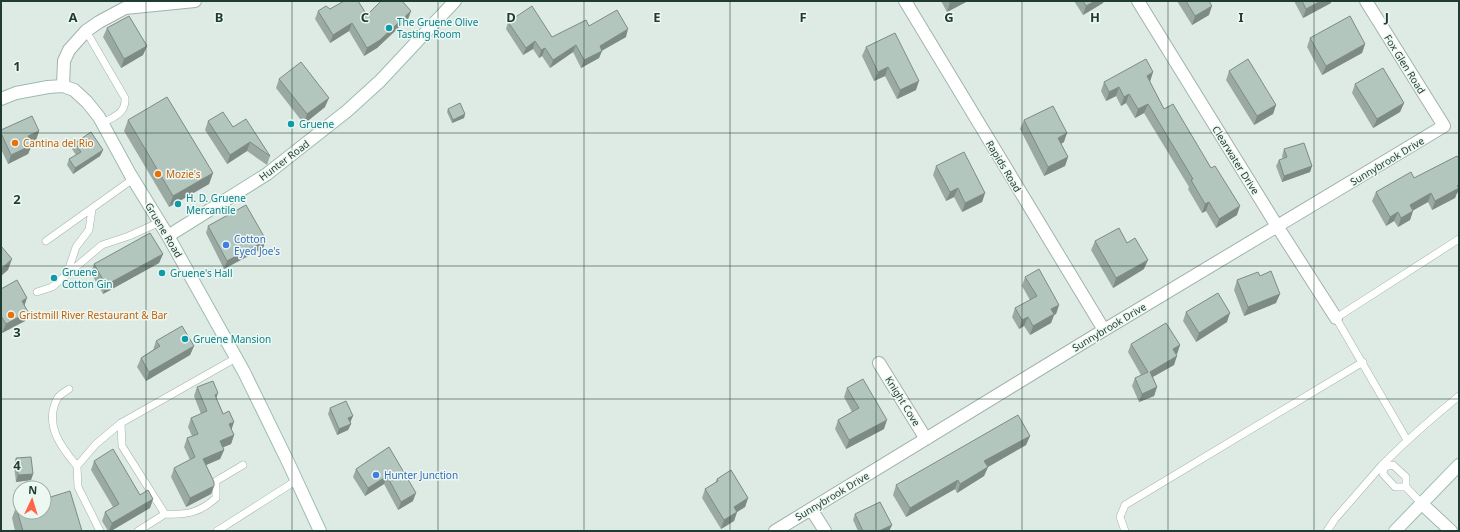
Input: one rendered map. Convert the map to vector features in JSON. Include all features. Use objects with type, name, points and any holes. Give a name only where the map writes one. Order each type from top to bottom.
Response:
[{"type":"street","points":[[1,99],[16,93],[62,86],[64,61],[69,50],[86,31],[125,8],[195,1]]},
{"type":"street","name":"Hunter Road","points":[[168,236],[267,174],[325,129],[380,81],[455,1]]},
{"type":"street","name":"Rapids Road","points":[[905,1],[1104,330]]},
{"type":"street","name":"Clearwater Drive","points":[[1138,1],[1277,226],[1336,318]]},
{"type":"street","name":"Fox Glen Road","points":[[1366,1],[1444,126]]},
{"type":"street","name":"Gruene Road","points":[[62,86],[74,90],[88,102],[103,123],[133,179],[160,222],[236,358],[297,480],[320,531]]},
{"type":"street","name":"Sunnybrook Drive","points":[[775,531],[1104,330],[1444,126]]},
{"type":"street","name":"Knight Cove","points":[[879,363],[926,439]]},
{"type":"street","points":[[1394,531],[1459,465]]},
{"type":"street","points":[[1421,503],[1451,531]]},
{"type":"street","points":[[811,509],[825,531]]},
{"type":"lane","points":[[86,31],[125,98],[125,105],[122,111],[103,123]]},
{"type":"lane","points":[[46,241],[133,179]]},
{"type":"lane","points":[[67,274],[76,247],[89,230],[92,209]]},
{"type":"lane","points":[[37,292],[52,287],[102,245],[129,236],[160,222]]},
{"type":"lane","points":[[1407,440],[1336,318],[1459,239]]},
{"type":"lane","points":[[77,466],[96,444],[121,423],[236,358]]},
{"type":"lane","points":[[1125,531],[1120,517],[1126,505],[1362,362]]},
{"type":"lane","points":[[69,389],[58,398],[52,415],[54,433],[65,452],[77,466],[78,487],[100,531]]},
{"type":"lane","points":[[1327,531],[1335,519],[1407,440],[1459,396]]},
{"type":"lane","points":[[121,423],[122,446],[165,514]]},
{"type":"lane","points":[[138,531],[165,514],[183,514],[205,508],[216,498],[216,481],[243,465]]},
{"type":"lane","points":[[1383,466],[1393,466],[1406,477],[1406,487],[1421,503]]},
{"type":"lane","points":[[1383,466],[1383,474],[1395,487],[1406,487]]},
{"type":"lane","points":[[217,531],[297,480]]},
{"type":"building","points":[[344,1],[358,1],[367,15],[381,1],[402,1],[411,11],[380,40],[367,48],[352,23],[333,35],[318,11],[326,6],[330,9]]},
{"type":"building","points":[[1083,1],[1095,1],[1086,6]]},
{"type":"building","points":[[1186,1],[1209,1],[1212,6],[1195,16]]},
{"type":"building","points":[[1302,1],[1321,1],[1306,9]]},
{"type":"building","points":[[532,6],[552,37],[586,20],[589,26],[617,10],[628,29],[600,46],[602,51],[584,60],[576,45],[553,60],[545,48],[541,50],[535,41],[526,48],[508,22]]},
{"type":"building","points":[[129,16],[147,46],[124,59],[107,28]]},
{"type":"building","points":[[1350,16],[1365,44],[1326,66],[1310,38]]},
{"type":"building","points":[[895,33],[919,81],[900,90],[888,67],[878,72],[866,47]]},
{"type":"building","points":[[1146,59],[1153,72],[1147,76],[1164,109],[1173,104],[1211,168],[1215,166],[1240,206],[1219,219],[1209,202],[1205,204],[1191,180],[1193,179],[1148,104],[1138,109],[1129,94],[1124,97],[1119,87],[1109,92],[1104,82]]},
{"type":"building","points":[[1248,59],[1276,105],[1257,116],[1229,71]]},
{"type":"building","points":[[301,62],[329,98],[307,114],[279,79]]},
{"type":"building","points":[[1383,68],[1404,103],[1377,119],[1355,84]]},
{"type":"building","points":[[167,97],[213,173],[173,196],[128,120]]},
{"type":"building","points":[[460,103],[465,114],[453,120],[448,109]]},
{"type":"building","points":[[1053,106],[1067,133],[1058,138],[1068,157],[1048,167],[1024,120]]},
{"type":"building","points":[[223,112],[233,127],[246,119],[270,156],[250,142],[230,155],[208,121]]},
{"type":"building","points":[[32,116],[39,131],[28,136],[32,145],[11,155],[1,130]]},
{"type":"building","points":[[91,132],[103,150],[75,168],[69,159],[81,152],[75,143]]},
{"type":"building","points":[[1304,143],[1312,166],[1284,176],[1279,160],[1287,157],[1284,149]]},
{"type":"building","points":[[964,152],[985,193],[965,203],[958,188],[950,192],[936,166]]},
{"type":"building","points":[[1457,156],[1459,159],[1459,185],[1457,186],[1459,188],[1435,201],[1431,193],[1410,205],[1413,211],[1401,218],[1398,212],[1390,217],[1376,192],[1411,172],[1414,178]]},
{"type":"building","points":[[246,205],[266,240],[227,261],[208,226]]},
{"type":"building","points":[[1119,228],[1127,243],[1135,238],[1148,260],[1116,278],[1095,241]]},
{"type":"building","points":[[150,233],[163,254],[106,285],[94,264]]},
{"type":"building","points":[[1,246],[12,259],[1,269]]},
{"type":"building","points":[[1039,269],[1059,305],[1051,309],[1054,314],[1033,326],[1028,317],[1022,320],[1015,308],[1037,296],[1025,277]]},
{"type":"building","points":[[1271,271],[1280,294],[1248,307],[1237,280],[1258,272],[1260,276]]},
{"type":"building","name":"Gristmill River Restaurant & Bar","points":[[17,280],[27,298],[22,301],[28,312],[6,324],[1,316],[1,289]]},
{"type":"building","points":[[1218,293],[1230,313],[1199,333],[1186,312]]},
{"type":"building","points":[[1166,323],[1180,345],[1173,349],[1177,356],[1150,372],[1157,387],[1142,394],[1135,378],[1148,372],[1131,344]]},
{"type":"building","points":[[182,326],[194,346],[149,372],[141,358],[160,346],[156,341]]},
{"type":"building","points":[[863,379],[887,420],[849,440],[838,420],[859,408],[847,388]]},
{"type":"building","points":[[213,381],[218,393],[215,395],[223,414],[229,411],[234,422],[229,424],[234,435],[220,441],[224,450],[203,459],[214,482],[214,486],[190,498],[174,468],[195,457],[187,438],[198,434],[191,418],[207,411],[197,387]]},
{"type":"building","points":[[346,401],[353,416],[348,418],[351,424],[339,429],[330,408]]},
{"type":"building","points":[[1018,415],[1030,436],[984,461],[988,467],[960,484],[958,480],[910,508],[896,485]]},
{"type":"building","points":[[389,447],[416,493],[401,502],[387,476],[368,488],[356,469]]},
{"type":"building","points":[[113,449],[140,495],[148,490],[153,499],[112,523],[105,512],[119,504],[94,461]]},
{"type":"building","points":[[31,457],[33,474],[18,475],[16,458]]},
{"type":"building","points":[[731,470],[748,498],[734,507],[737,512],[724,520],[705,489],[718,481],[717,479]]},
{"type":"building","points":[[70,491],[82,531],[23,531],[20,520],[52,520],[52,497]]},
{"type":"building","points":[[880,502],[892,525],[879,531],[863,531],[855,514]]},
{"type":"place","name":"The Gruene Olive Tasting Room","points":[[389,28]]},
{"type":"place","name":"Gruene","points":[[291,124]]},
{"type":"place","name":"Cantina del Rio","points":[[15,143]]},
{"type":"place","name":"Mozie's","points":[[158,174]]},
{"type":"place","name":"H. D. Gruene Mercantile","points":[[178,204]]},
{"type":"place","name":"Cotton Eyed Joe's","points":[[226,245]]},
{"type":"place","name":"Gruene's Hall","points":[[162,273]]},
{"type":"place","name":"Gruene Cotton Gin","points":[[54,278]]},
{"type":"place","name":"Gristmill River Restaurant & Bar","points":[[11,315]]},
{"type":"place","name":"Gruene Mansion","points":[[185,339]]},
{"type":"place","name":"Hunter Junction","points":[[376,475]]}]
